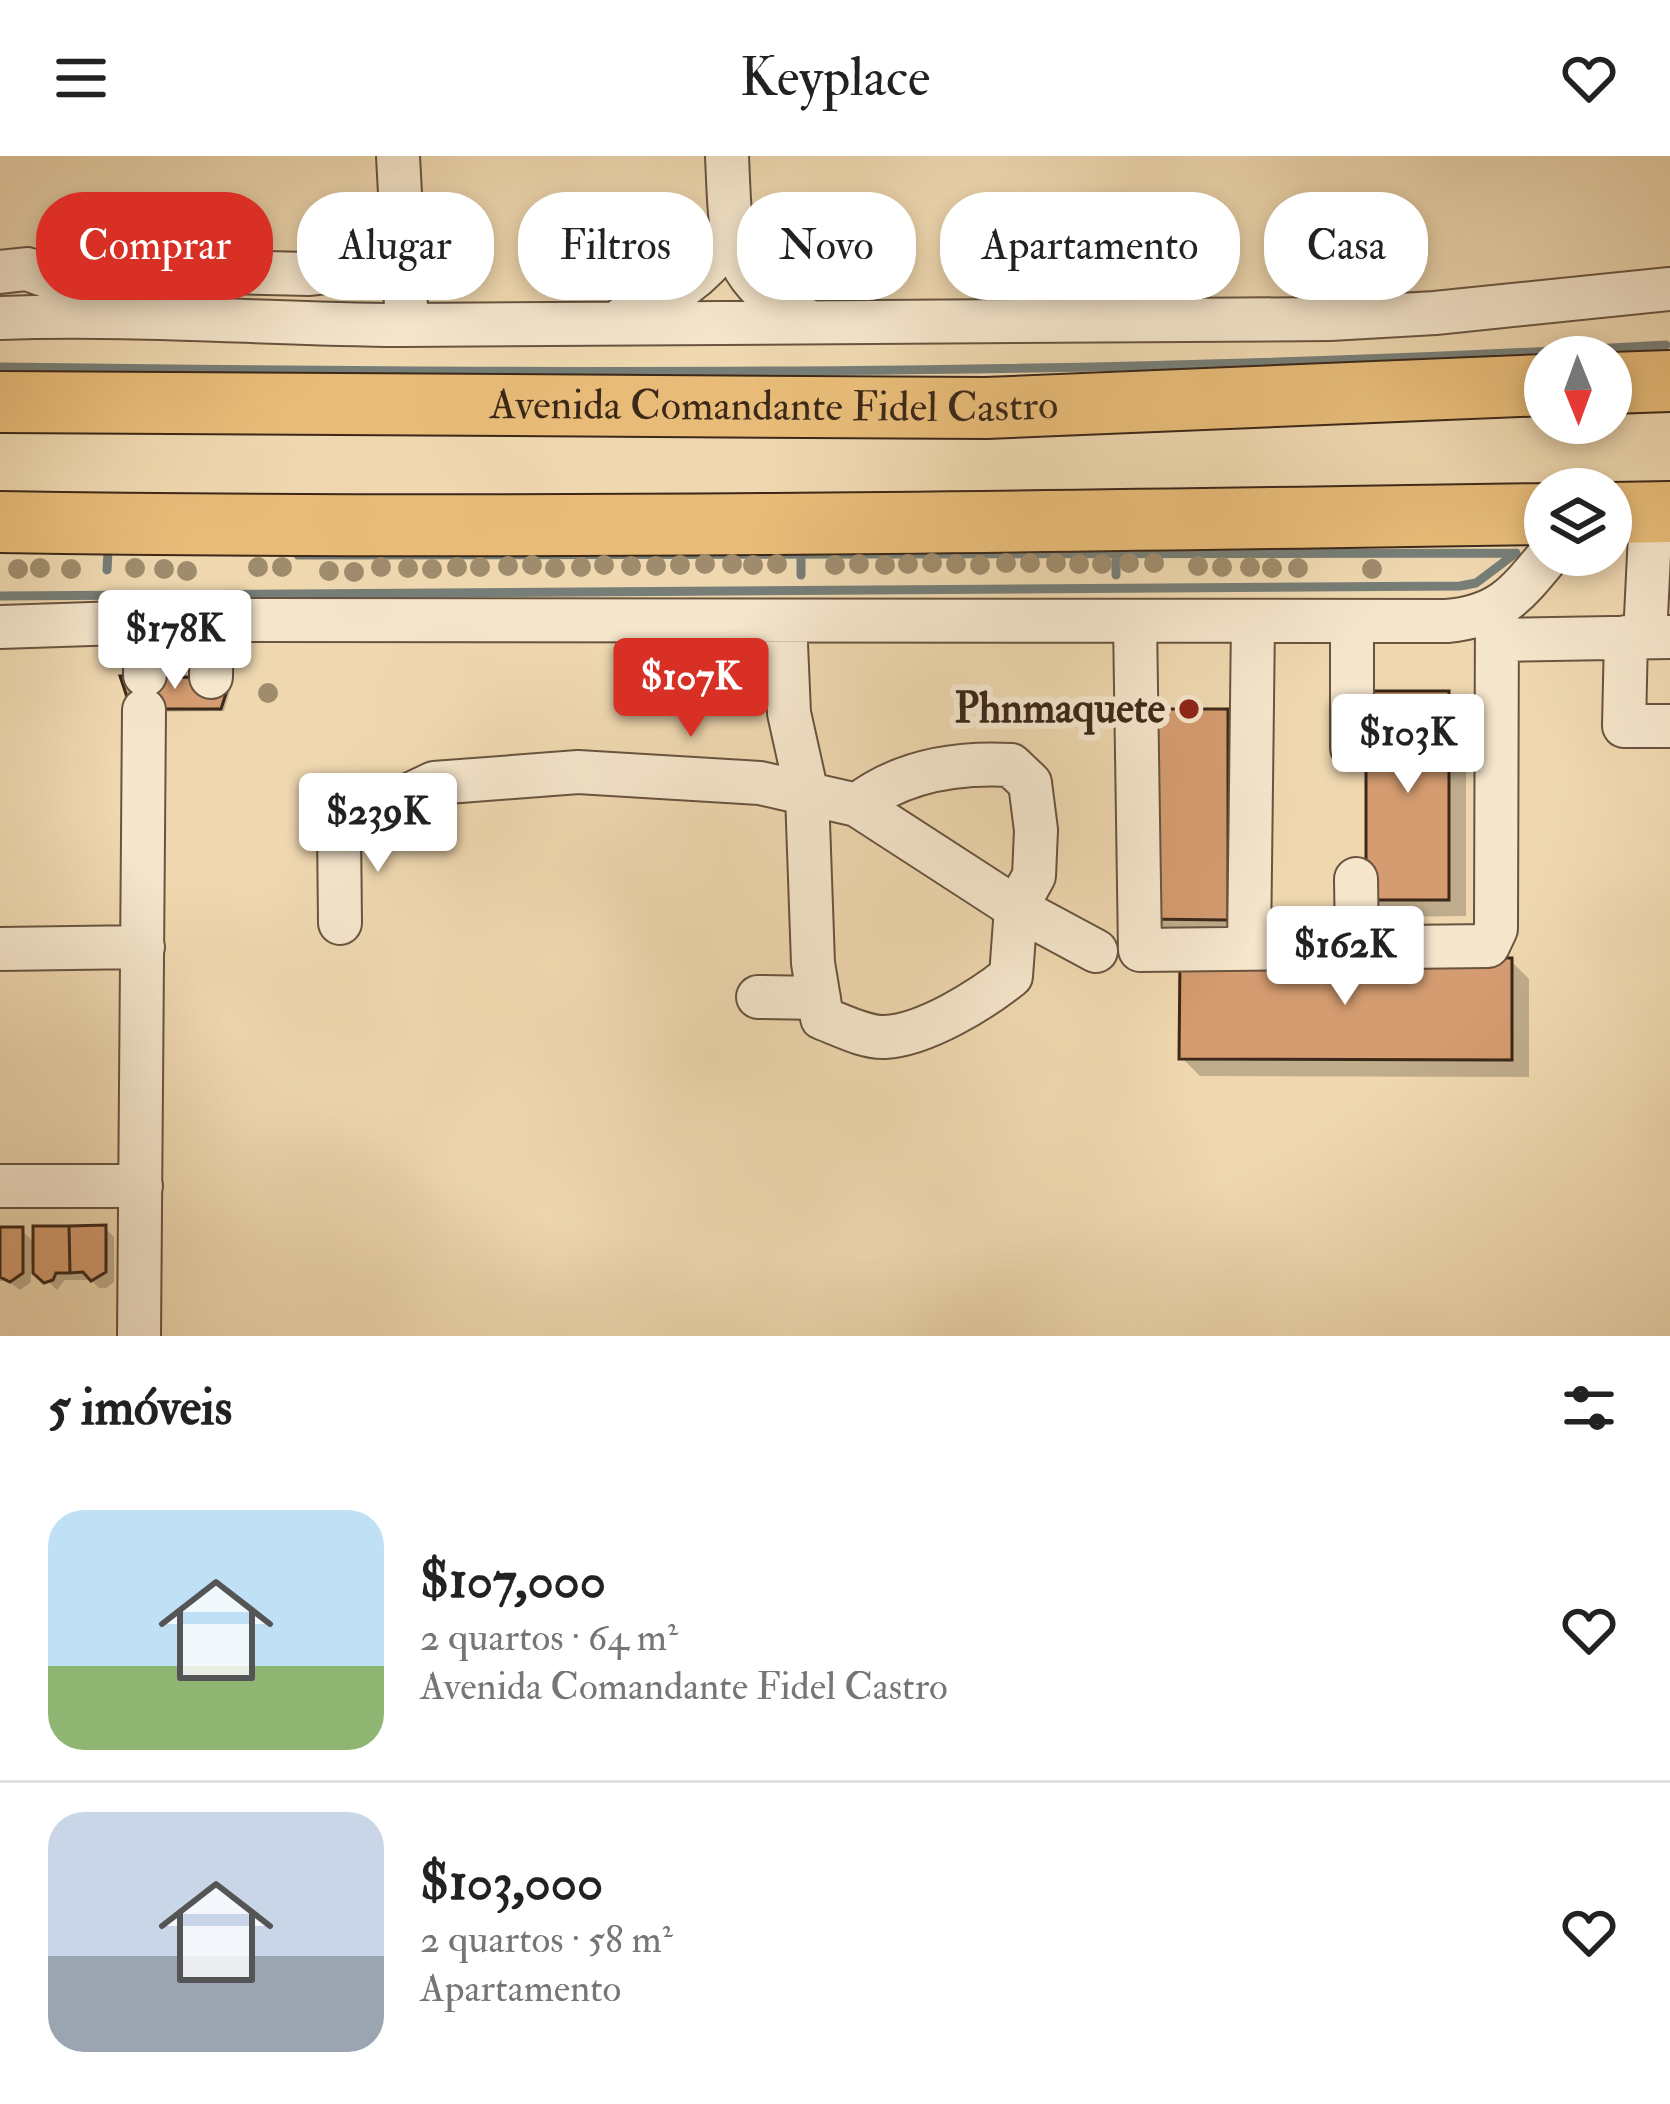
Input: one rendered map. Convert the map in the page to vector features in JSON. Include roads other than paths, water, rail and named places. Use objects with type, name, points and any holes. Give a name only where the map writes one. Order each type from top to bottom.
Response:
[{"type":"highway","points":[[1632,382],[1670,381]]},
{"type":"highway","name":"Avenida Comandante Fidel Castro","points":[[0,402],[986,408],[1524,387]]},
{"type":"highway","points":[[0,522],[811,525],[1524,514]]},
{"type":"street","points":[[398,156],[400,192]]},
{"type":"street","points":[[727,156],[731,233],[740,262],[760,289],[811,322]]},
{"type":"street","points":[[611,323],[715,263],[731,233]]},
{"type":"street","points":[[0,272],[36,272]]},
{"type":"street","points":[[100,300],[311,323],[406,325],[1385,317],[1670,289]]},
{"type":"street","points":[[273,294],[311,323]]},
{"type":"street","points":[[0,318],[86,300]]},
{"type":"street","points":[[405,300],[406,325]]},
{"type":"street","points":[[1644,513],[1647,637],[1624,726],[1670,726]]},
{"type":"street","points":[[1135,622],[1140,950],[1488,946],[1494,938],[1497,625],[1532,576]]},
{"type":"street","points":[[0,627],[212,620],[1352,622],[1478,618],[1497,625],[1647,637]]},
{"type":"street","points":[[211,677],[212,620]]},
{"type":"street","points":[[785,621],[789,712],[807,794],[812,963],[822,1018],[885,1037],[948,1016],[1012,976],[1016,908],[1034,876],[1036,830],[1030,783],[1011,765],[979,763],[915,774],[882,786],[857,805]]},
{"type":"street","points":[[1249,948],[1253,621]]},
{"type":"street","points":[[1352,622],[1352,748]]},
{"type":"street","points":[[140,1336],[146,625]]},
{"type":"street","points":[[340,922],[339,828],[434,783],[578,772],[760,783],[857,805],[1016,908],[1096,951]]},
{"type":"street","points":[[1356,879],[1357,946]]},
{"type":"street","points":[[0,949],[142,947]]},
{"type":"street","points":[[758,997],[819,998]]},
{"type":"street","points":[[0,1186],[141,1186]]},
{"type":"waterway","points":[[0,367],[833,371],[1250,363],[1666,345]]},
{"type":"waterway","points":[[107,570],[108,552]]},
{"type":"waterway","points":[[298,555],[1516,553]]},
{"type":"waterway","points":[[0,596],[1460,586],[1476,583],[1516,553]]},
{"type":"waterway","points":[[1116,556],[1116,575]]},
{"type":"waterway","points":[[801,557],[801,575]]},
{"type":"place","name":"Phnmaquete","points":[[1189,709]]}]
